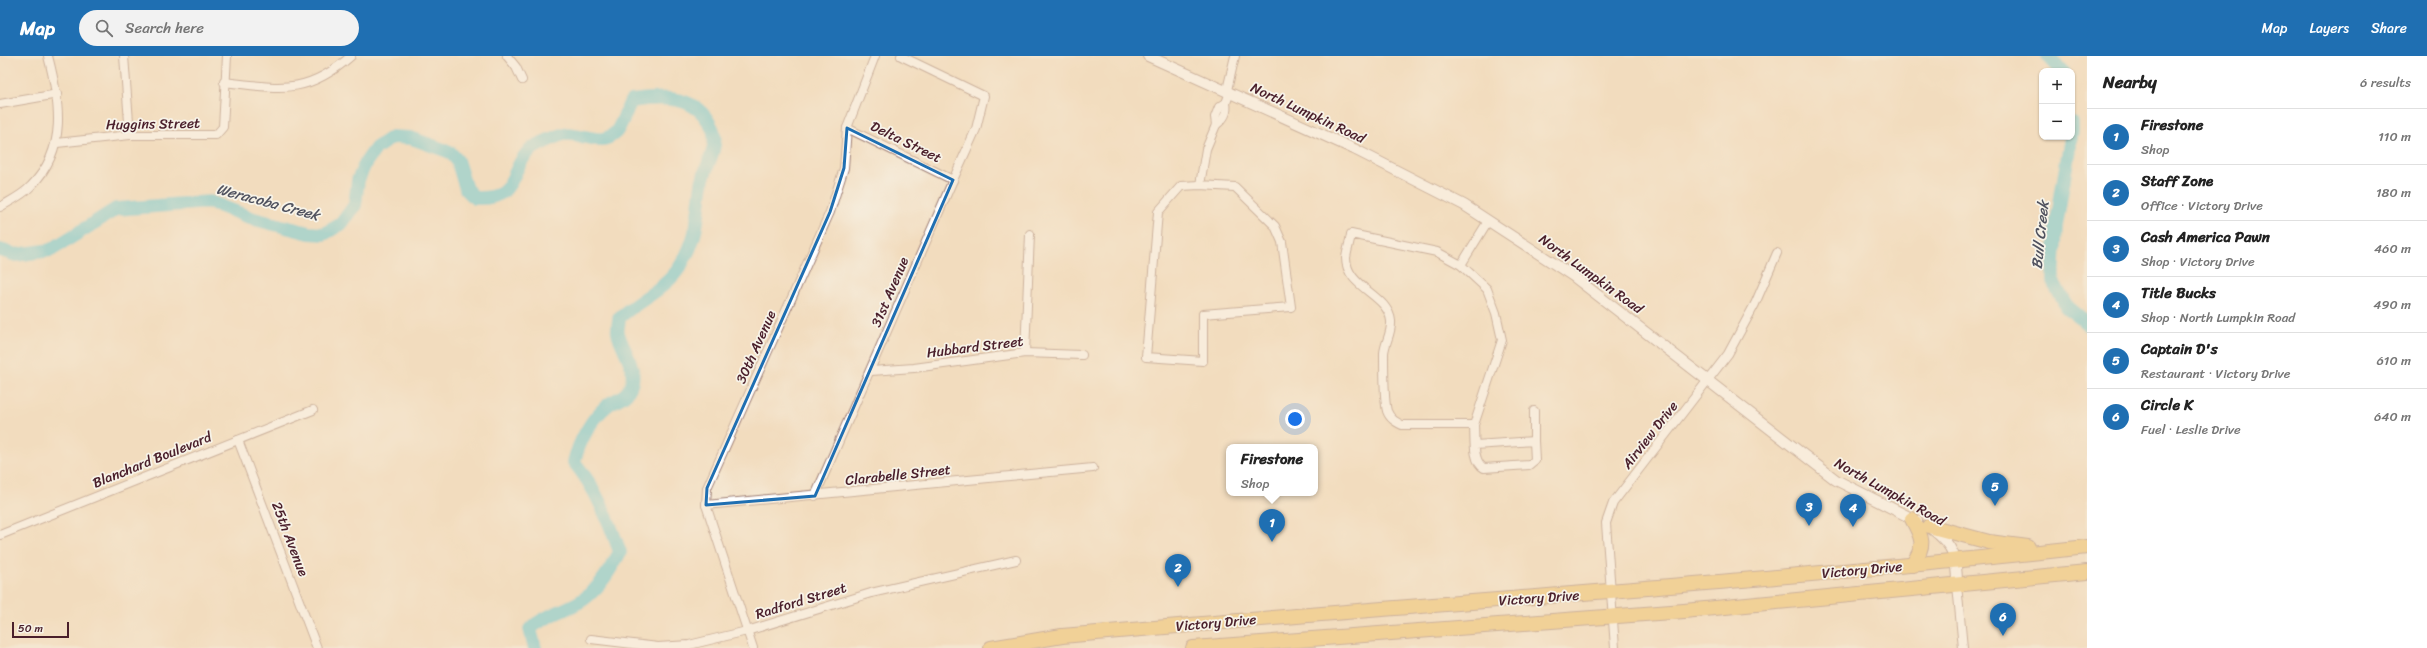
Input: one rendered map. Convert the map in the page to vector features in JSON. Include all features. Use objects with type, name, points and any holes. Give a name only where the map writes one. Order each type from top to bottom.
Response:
[{"type":"highway","points":[[1912,519],[1922,537],[1923,543],[1919,556],[1912,565]]},
{"type":"highway","points":[[1929,526],[1963,536],[2011,546],[2066,549]]},
{"type":"highway","name":"Victory Drive","points":[[991,648],[1062,636],[1217,622],[1611,592],[1957,561],[2087,547]]},
{"type":"highway","name":"Victory Drive","points":[[1193,648],[1613,616],[2087,572]]},
{"type":"highway","points":[[1217,622],[1219,646]]},
{"type":"street","points":[[0,207],[30,187],[48,163],[57,143],[58,94],[48,56]]},
{"type":"street","points":[[124,56],[130,135]]},
{"type":"street","points":[[227,56],[224,82],[278,88],[311,83],[340,66],[351,56]]},
{"type":"street","points":[[507,56],[516,68],[522,80]]},
{"type":"street","name":"30th Avenue","points":[[753,648],[706,505],[707,488],[830,212],[844,168],[847,128],[875,56]]},
{"type":"street","name":"31st Avenue","points":[[815,496],[871,371],[952,180],[976,129],[984,96],[902,56]]},
{"type":"street","name":"North Lumpkin Road","points":[[1148,56],[1354,149],[1464,205],[1573,276],[1673,352],[1708,382],[1836,480],[1912,519],[1929,526],[1943,537],[1957,561]]},
{"type":"street","points":[[1200,185],[1206,149],[1216,125],[1215,117],[1220,108],[1226,103],[1235,56]]},
{"type":"street","name":"Huggins Street","points":[[57,143],[130,135],[216,135],[223,127],[224,82]]},
{"type":"street","points":[[0,104],[58,94]]},
{"type":"street","name":"Delta Street","points":[[847,128],[952,180]]},
{"type":"street","points":[[1200,185],[1235,187],[1275,226],[1282,242],[1291,307],[1203,314],[1203,361],[1146,357],[1158,212],[1181,186],[1200,185]]},
{"type":"street","points":[[1461,265],[1488,221]]},
{"type":"street","points":[[1025,353],[1030,234]]},
{"type":"street","points":[[1474,424],[1402,425],[1395,422],[1390,416],[1387,410],[1384,352],[1390,333],[1391,320],[1387,310],[1352,277],[1346,258],[1351,234],[1437,252],[1461,265],[1487,289],[1496,313],[1502,340],[1474,424],[1477,462],[1484,468],[1529,465],[1536,460],[1534,441],[1534,411]]},
{"type":"street","name":"Airview Drive","points":[[1615,648],[1606,523],[1613,503],[1708,382],[1728,354],[1745,323],[1777,253]]},
{"type":"street","name":"Hubbard Street","points":[[871,371],[914,368],[1025,353],[1082,355]]},
{"type":"street","name":"Blanchard Boulevard","points":[[0,535],[313,410]]},
{"type":"street","name":"25th Avenue","points":[[238,440],[318,648]]},
{"type":"street","points":[[1475,445],[1534,441]]},
{"type":"street","name":"Clarabelle Street","points":[[706,505],[815,496],[1093,468]]},
{"type":"street","name":"Radford Street","points":[[591,639],[658,647],[689,646],[747,630],[870,592],[1016,560]]},
{"type":"street","points":[[1957,561],[1957,585],[1963,648]]},
{"type":"highlighted area","points":[[847,128],[953,180],[815,496],[706,505],[707,488],[830,212],[844,168]]},
{"type":"waterway","name":"Bull Creek","points":[[2048,56],[2059,68]]},
{"type":"waterway","name":"Weracoba Creek","points":[[0,250],[16,255],[51,250],[116,209],[210,202],[254,219],[309,233],[324,234],[341,224],[355,205],[358,180],[366,162],[376,148],[392,137],[411,138],[450,152],[457,160],[466,189],[475,198],[490,197],[500,194],[507,188],[512,181],[519,164],[533,148],[564,134],[597,139],[610,137],[618,129],[631,101],[663,98],[674,99],[693,106],[701,112],[708,121],[714,134],[714,147],[703,178],[696,226],[691,245],[687,255],[675,274],[660,288],[619,318],[618,333],[632,369],[632,384],[626,393],[602,410],[591,423],[582,439],[574,462],[582,472],[595,494],[620,552],[605,577],[590,594],[584,599],[543,620],[530,629],[535,648]]},
{"type":"waterway","name":"Bull Creek","points":[[2070,140],[2056,226],[2053,281],[2066,306],[2087,324]]},
{"type":"place","name":"Captain D's","points":[[1995,506]]},
{"type":"place","name":"Cash America Pawn","points":[[1809,526]]},
{"type":"place","name":"Title Bucks","points":[[1853,527]]},
{"type":"place","name":"Firestone","points":[[1272,542]]},
{"type":"place","name":"Staff Zone","points":[[1178,587]]},
{"type":"place","name":"Circle K","points":[[2003,636]]}]
